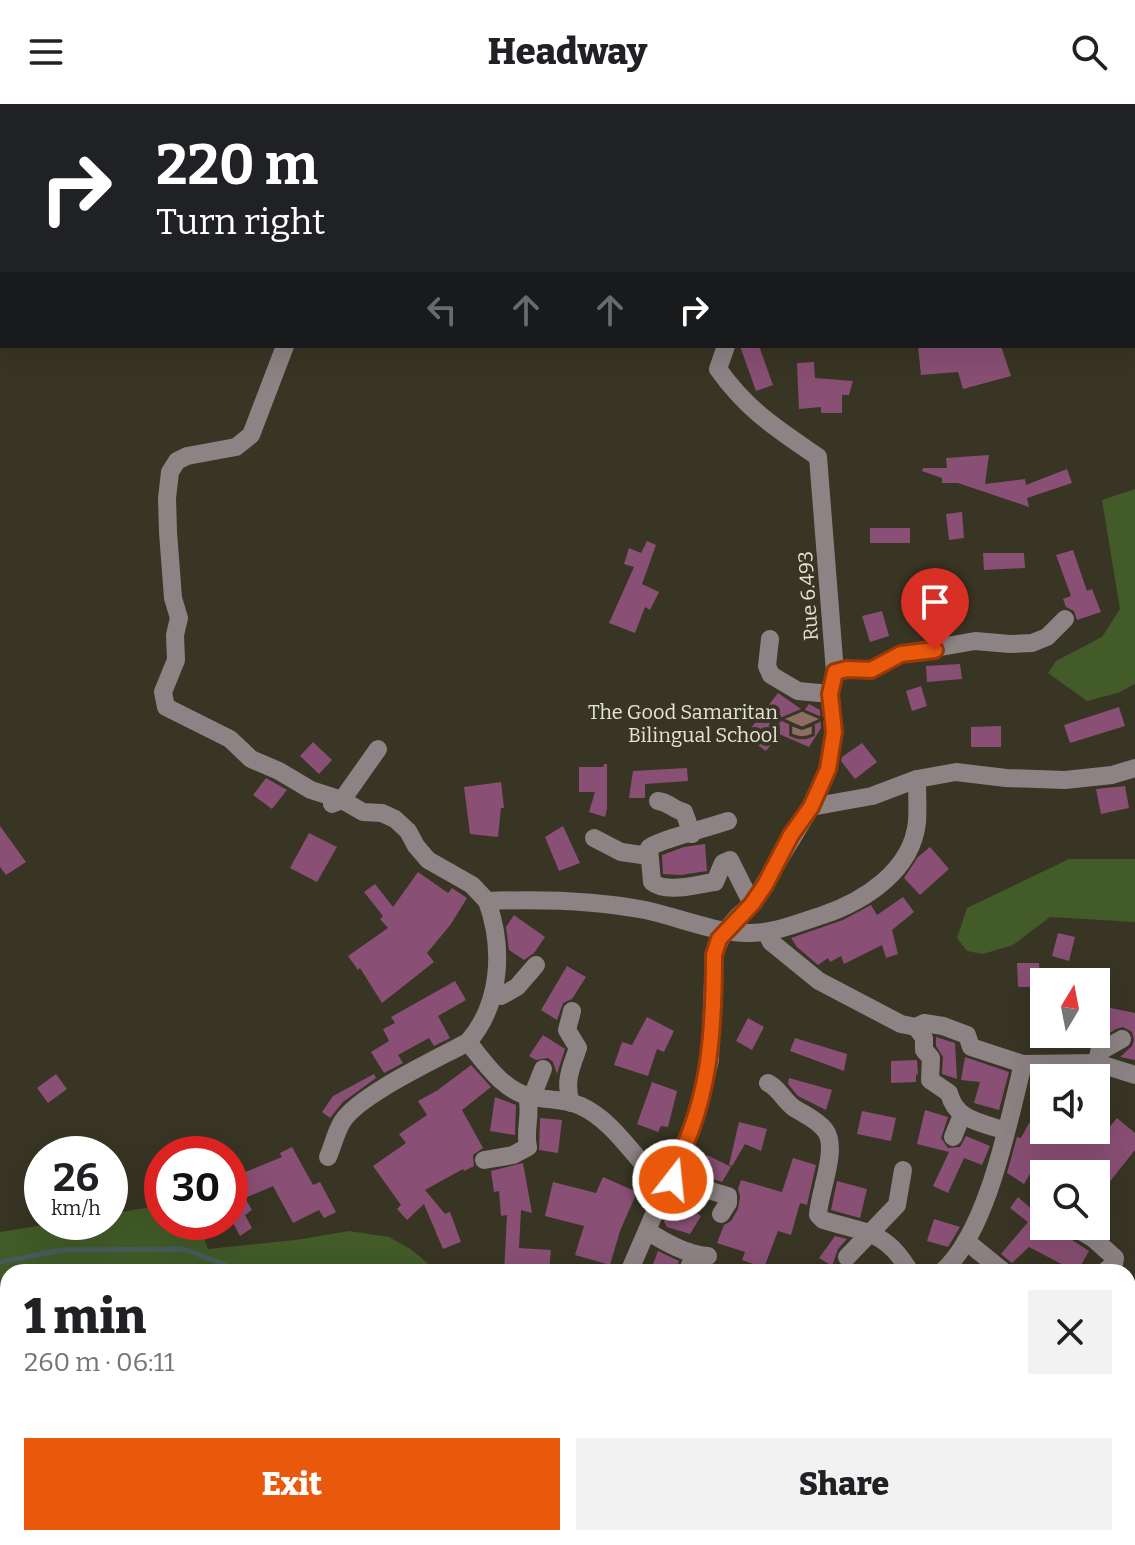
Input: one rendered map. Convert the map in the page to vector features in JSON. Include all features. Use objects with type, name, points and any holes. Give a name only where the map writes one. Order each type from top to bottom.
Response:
[{"type":"street","points":[[284,348],[251,435],[236,447],[187,456],[177,461],[170,472],[168,532],[173,598],[179,618],[175,635],[176,660],[163,692],[166,707],[230,739],[251,759],[311,790],[342,800],[363,812],[382,813],[395,819],[408,831],[428,860],[472,885],[487,901],[494,920],[494,993],[481,1027],[468,1042],[376,1093],[351,1111],[343,1121],[328,1157]]},
{"type":"street","name":"Rue 6.493","points":[[633,1264],[696,1117],[710,1060],[714,955],[719,939],[752,904],[811,807],[828,769],[834,732],[830,694],[835,672],[818,457],[758,416],[727,382],[718,369],[725,348]]},
{"type":"street","points":[[835,672],[871,670],[901,654],[975,641],[1032,643],[1047,637],[1065,619]]},
{"type":"street","points":[[770,639],[767,666],[771,675],[798,691],[830,694]]},
{"type":"street","points":[[323,807],[342,800],[378,749]]},
{"type":"street","points":[[811,807],[872,796],[917,779],[956,772],[1065,780],[1112,775],[1135,768]]},
{"type":"street","points":[[487,901],[574,902],[644,910],[745,933],[766,932],[838,911],[872,892],[887,879],[912,843],[917,823],[917,779]]},
{"type":"street","points":[[658,801],[668,802],[675,810],[684,812],[692,834]]},
{"type":"street","points":[[728,821],[655,843],[649,848],[652,882],[659,887],[671,888],[715,882],[723,863],[730,860],[752,904]]},
{"type":"street","points":[[594,838],[621,852],[649,856]]},
{"type":"street","points":[[766,932],[771,942],[819,981],[901,1024],[943,1026],[967,1035],[971,1047],[1023,1064],[1097,1063],[1135,1075]]},
{"type":"street","points":[[494,993],[501,996],[517,987],[536,965]]},
{"type":"street","points":[[571,1103],[567,1081],[578,1048],[567,1030],[572,1011]]},
{"type":"street","points":[[916,1027],[924,1038],[924,1050],[931,1058],[930,1080],[949,1093],[953,1109],[1006,1131]]},
{"type":"street","points":[[1097,1063],[1099,1052],[1122,1039]]},
{"type":"street","points":[[468,1042],[506,1084],[530,1097],[581,1106],[611,1128],[649,1173],[666,1182],[728,1196],[728,1203],[721,1214]]},
{"type":"street","points":[[951,1264],[985,1201],[1023,1064]]},
{"type":"street","points":[[484,1160],[513,1155],[528,1147],[525,1135],[530,1097],[543,1069]]},
{"type":"street","points":[[768,1083],[776,1087],[782,1098],[825,1130],[830,1140],[818,1215],[823,1220],[872,1232],[886,1242],[904,1264]]},
{"type":"street","points":[[953,1137],[956,1123],[962,1115]]},
{"type":"street","points":[[847,1257],[897,1205],[903,1170]]},
{"type":"street","points":[[647,1231],[702,1255],[694,1264]]},
{"type":"street","points":[[1095,1240],[1115,1258],[1114,1264]]},
{"type":"street","points":[[966,1241],[994,1264]]},
{"type":"green space","points":[[1135,489],[1135,684],[1118,693],[1087,701],[1048,673],[1056,661],[1102,637],[1120,609],[1102,500]]},
{"type":"green space","points":[[1069,859],[1135,859],[1135,922],[1050,917],[1013,945],[983,954],[967,951],[957,938],[967,908]]},
{"type":"green space","points":[[144,1208],[144,1240],[205,1240],[208,1249],[349,1231],[389,1237],[429,1264],[0,1264],[0,1232],[24,1228],[24,1240],[128,1240],[128,1211]]},
{"type":"building","points":[[741,348],[760,348],[773,385],[756,391]]},
{"type":"building","points":[[918,348],[1002,348],[1011,376],[963,389],[958,372],[921,375]]},
{"type":"building","points":[[814,362],[815,378],[853,381],[849,395],[842,395],[842,413],[821,413],[821,407],[799,409],[797,363]]},
{"type":"building","points":[[989,455],[985,484],[1025,479],[1026,485],[1067,469],[1072,483],[1027,498],[1029,507],[958,483],[942,483],[942,478],[922,471],[923,468],[947,468],[946,458]]},
{"type":"building","points":[[962,512],[964,538],[949,540],[946,514]]},
{"type":"building","points":[[870,528],[910,528],[910,543],[870,543]]},
{"type":"building","points":[[647,541],[656,545],[642,584],[659,592],[650,610],[645,607],[635,633],[609,623],[634,567],[624,564],[629,548],[641,553]]},
{"type":"building","points":[[1073,550],[1087,591],[1092,589],[1101,612],[1077,620],[1074,611],[1066,607],[1063,599],[1071,596],[1056,555]]},
{"type":"building","points":[[983,553],[1024,553],[1025,568],[984,570]]},
{"type":"building","points":[[882,611],[889,636],[870,642],[862,616]]},
{"type":"building","points":[[960,664],[962,679],[927,682],[926,666]]},
{"type":"building","points":[[921,686],[927,706],[912,711],[906,691]]},
{"type":"building","points":[[778,693],[804,711],[809,704],[820,710],[821,728],[809,747],[779,734],[766,751],[745,736]]},
{"type":"building","points":[[1119,707],[1125,726],[1070,743],[1064,725]]},
{"type":"building","points":[[1001,726],[1001,747],[971,747],[971,727]]},
{"type":"building","points":[[313,742],[332,760],[319,774],[300,756]]},
{"type":"building","points":[[862,743],[877,762],[855,779],[841,761]]},
{"type":"building","points":[[607,764],[605,817],[589,812],[595,792],[579,792],[579,767],[603,767]]},
{"type":"building","points":[[687,768],[688,781],[645,784],[645,798],[629,798],[633,771]]},
{"type":"building","points":[[266,778],[287,790],[272,809],[253,795]]},
{"type":"building","points":[[501,782],[504,808],[501,808],[498,837],[470,834],[464,787]]},
{"type":"building","points":[[1125,786],[1129,808],[1101,814],[1096,789]]},
{"type":"building","points":[[0,826],[26,862],[6,875],[0,867]]},
{"type":"building","points":[[563,826],[580,863],[559,871],[545,837]]},
{"type":"building","points":[[309,833],[337,847],[317,882],[290,868]]},
{"type":"building","points":[[705,844],[707,871],[663,874],[662,855]]},
{"type":"building","points":[[930,847],[949,869],[920,895],[904,878],[918,857]]},
{"type":"building","points":[[418,872],[448,893],[452,888],[467,898],[427,953],[434,962],[382,1003],[360,968],[358,970],[348,956],[388,928],[380,919],[383,916],[364,892],[375,884],[393,907]]},
{"type":"building","points":[[903,897],[914,912],[892,930],[898,954],[886,958],[882,945],[844,964],[841,956],[830,962],[828,958],[818,965],[791,938],[843,920],[871,905],[877,915]]},
{"type":"building","points":[[514,915],[545,937],[534,953],[524,960],[509,950],[506,927]]},
{"type":"building","points":[[1058,933],[1075,937],[1069,961],[1052,956]]},
{"type":"building","points":[[1017,963],[1039,963],[1039,968],[1030,968],[1030,987],[1018,987]]},
{"type":"building","points":[[567,966],[586,977],[572,999],[563,1003],[557,1020],[541,1010]]},
{"type":"building","points":[[455,981],[466,1000],[438,1016],[450,1038],[434,1046],[429,1038],[398,1055],[403,1063],[384,1073],[371,1052],[389,1041],[383,1029],[395,1023],[391,1017]]},
{"type":"building","points":[[1110,1008],[1135,1013],[1135,1060],[1120,1057],[1132,1046],[1132,1032],[1123,1027],[1110,1033]]},
{"type":"building","points":[[647,1017],[674,1031],[664,1052],[657,1049],[648,1076],[614,1065],[622,1042],[632,1045]]},
{"type":"building","points":[[748,1018],[764,1027],[752,1050],[736,1041]]},
{"type":"building","points":[[543,1035],[565,1049],[557,1074],[548,1058],[536,1060],[529,1056]]},
{"type":"building","points":[[936,1037],[955,1043],[957,1079],[942,1074],[943,1057],[936,1046]]},
{"type":"building","points":[[795,1038],[847,1054],[844,1071],[790,1051]]},
{"type":"building","points":[[965,1057],[1009,1072],[999,1110],[974,1103],[980,1082],[961,1080]]},
{"type":"building","points":[[917,1060],[916,1082],[891,1083],[891,1061]]},
{"type":"building","points":[[471,1065],[491,1087],[462,1110],[483,1148],[473,1155],[474,1166],[425,1190],[445,1214],[450,1212],[461,1242],[443,1249],[424,1204],[407,1220],[397,1209],[401,1205],[373,1166],[406,1143],[399,1134],[427,1115],[418,1101]]},
{"type":"building","points":[[56,1074],[67,1089],[48,1103],[37,1088]]},
{"type":"building","points":[[374,1074],[376,1078],[343,1102],[330,1118],[322,1112],[333,1096]]},
{"type":"building","points":[[789,1078],[832,1090],[826,1110],[798,1096],[788,1084]]},
{"type":"building","points":[[652,1082],[677,1091],[668,1127],[661,1126],[658,1132],[637,1124]]},
{"type":"building","points":[[495,1097],[516,1105],[515,1135],[490,1131]]},
{"type":"building","points":[[925,1110],[948,1117],[941,1138],[948,1148],[960,1147],[966,1136],[990,1146],[982,1165],[964,1158],[948,1193],[933,1186],[949,1152],[917,1144]]},
{"type":"building","points":[[862,1111],[896,1118],[891,1141],[857,1134]]},
{"type":"building","points":[[540,1118],[562,1120],[558,1153],[539,1150]]},
{"type":"building","points":[[1117,1118],[1135,1133],[1135,1150],[1110,1181],[1110,1160],[1030,1160],[1030,1174],[1024,1184],[1007,1173],[1017,1137],[1021,1138],[1029,1123],[1030,1144],[1110,1144],[1110,1126]]},
{"type":"building","points":[[739,1122],[767,1129],[761,1151],[745,1144],[732,1166],[729,1165]]},
{"type":"building","points":[[292,1147],[313,1185],[320,1182],[336,1212],[324,1218],[319,1210],[293,1223],[273,1186],[248,1197],[248,1171],[282,1157],[280,1153]]},
{"type":"building","points":[[707,1155],[731,1167],[722,1182],[697,1174]]},
{"type":"building","points":[[793,1158],[816,1165],[807,1205],[800,1203],[791,1235],[778,1231],[766,1264],[742,1260],[745,1252],[717,1243],[724,1225],[731,1221],[738,1209],[741,1180],[782,1192]]},
{"type":"building","points":[[523,1163],[532,1213],[521,1210],[519,1248],[551,1250],[550,1264],[504,1264],[507,1215],[501,1216],[499,1191],[494,1192],[491,1171]]},
{"type":"building","points":[[603,1177],[637,1192],[610,1264],[575,1255],[584,1226],[545,1216],[553,1182],[596,1193]]},
{"type":"building","points":[[837,1181],[867,1189],[860,1218],[831,1210]]},
{"type":"building","points":[[1018,1197],[1030,1208],[1030,1240],[1072,1240],[1089,1251],[1082,1264],[1062,1264],[1029,1247],[1012,1263],[1001,1254],[1028,1222],[1010,1208]]},
{"type":"building","points":[[673,1200],[701,1216],[690,1234],[667,1227],[664,1222]]},
{"type":"building","points":[[934,1219],[960,1227],[948,1247],[927,1241]]},
{"type":"building","points":[[835,1236],[847,1239],[838,1249],[833,1264],[819,1258]]},
{"type":"building","points":[[658,1251],[679,1261],[678,1264],[653,1264]]},
{"type":"waterway","points":[[0,1262],[62,1250],[184,1249],[223,1264]]},
{"type":"place","name":"The Good Samaritan Bilingual School","points":[[802,724]]},
{"type":"route","points":[[673,1180],[668,1178],[696,1117],[710,1060],[714,955],[719,939],[741,912],[752,904],[765,885],[791,835],[811,807],[828,769],[834,732],[830,694],[835,672],[871,670],[901,654],[935,650]]}]
